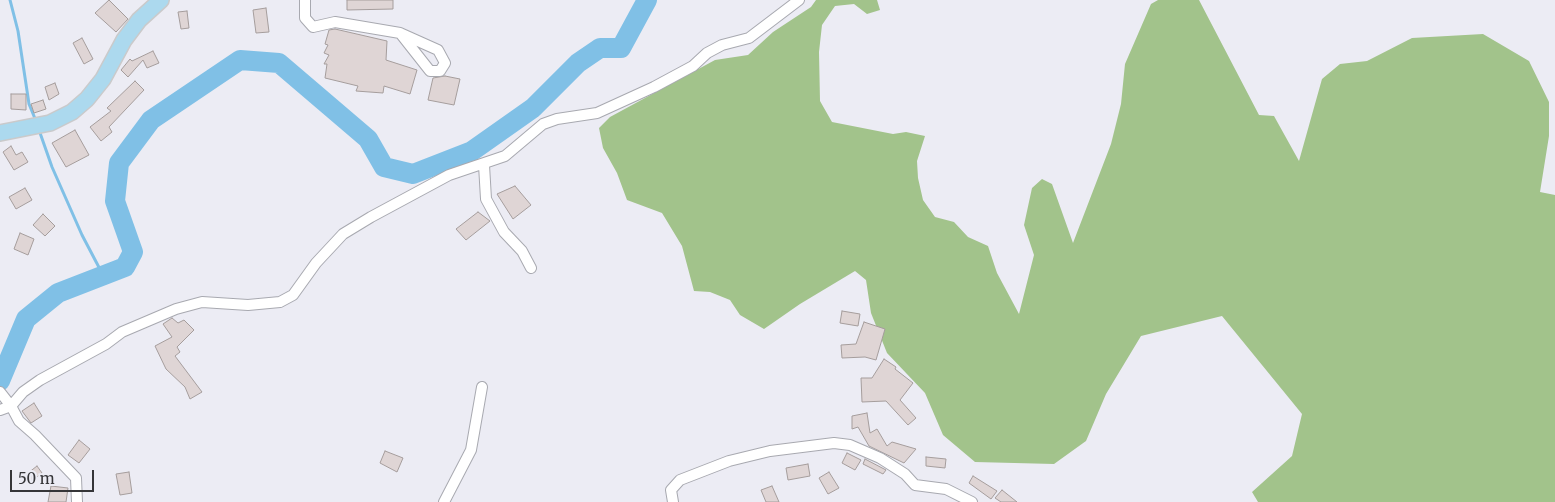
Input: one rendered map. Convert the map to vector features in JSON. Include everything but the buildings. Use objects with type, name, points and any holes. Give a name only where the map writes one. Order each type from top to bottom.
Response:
[{"type":"main road","points":[[0,133],[50,123],[72,112],[87,99],[103,80],[124,40],[139,20],[162,0]]},
{"type":"street","points":[[305,0],[305,18],[314,27],[335,22],[400,33]]},
{"type":"street","points":[[0,410],[11,406],[23,392],[40,380],[106,344],[122,332],[176,309],[202,302],[248,305],[280,302],[293,295],[316,263],[343,234],[449,174],[505,156],[543,124],[615,106],[693,66],[706,53],[722,45],[749,38],[799,0]]},
{"type":"street","points":[[484,164],[486,200],[504,232],[522,251],[531,268]]},
{"type":"street","points":[[444,502],[471,450],[482,387]]},
{"type":"street","points":[[2,394],[11,406],[18,421],[35,435],[76,478],[77,502]]},
{"type":"street","points":[[673,502],[671,490],[680,480],[729,461],[770,451],[834,443],[850,445],[880,458],[905,474],[915,485],[946,489],[972,502]]},
{"type":"green space","points":[[816,0],[877,0],[880,10],[867,14],[854,4],[835,6],[822,25],[819,52],[820,101],[832,122],[893,134],[906,132],[925,136],[917,161],[918,178],[923,200],[935,217],[954,222],[968,237],[988,246],[997,273],[1019,314],[1034,255],[1024,225],[1032,188],[1042,179],[1052,184],[1073,243],[1111,144],[1121,104],[1125,64],[1151,4],[1158,0],[1199,0],[1259,115],[1274,116],[1299,161],[1322,79],[1340,64],[1367,61],[1412,38],[1483,34],[1529,61],[1549,102],[1549,136],[1540,192],[1555,195],[1555,502],[1258,502],[1252,492],[1292,456],[1302,414],[1222,316],[1141,336],[1106,394],[1086,441],[1054,464],[975,462],[943,435],[925,393],[887,353],[871,313],[866,280],[855,271],[800,304],[764,329],[740,315],[730,300],[710,292],[694,291],[682,246],[662,213],[627,200],[617,173],[603,148],[599,128],[610,117],[715,60],[748,55],[773,32],[811,7]]},
{"type":"waterway","points":[[10,0],[18,31],[29,104],[36,121]]},
{"type":"waterway","points":[[0,381],[26,319],[58,293],[125,267],[133,252],[115,201],[119,163],[151,120],[240,60],[279,63],[368,139],[384,167],[413,174],[472,151],[533,108],[578,63],[600,48],[621,48],[647,0]]},
{"type":"waterway","points":[[39,130],[52,167],[82,235],[103,275]]}]
